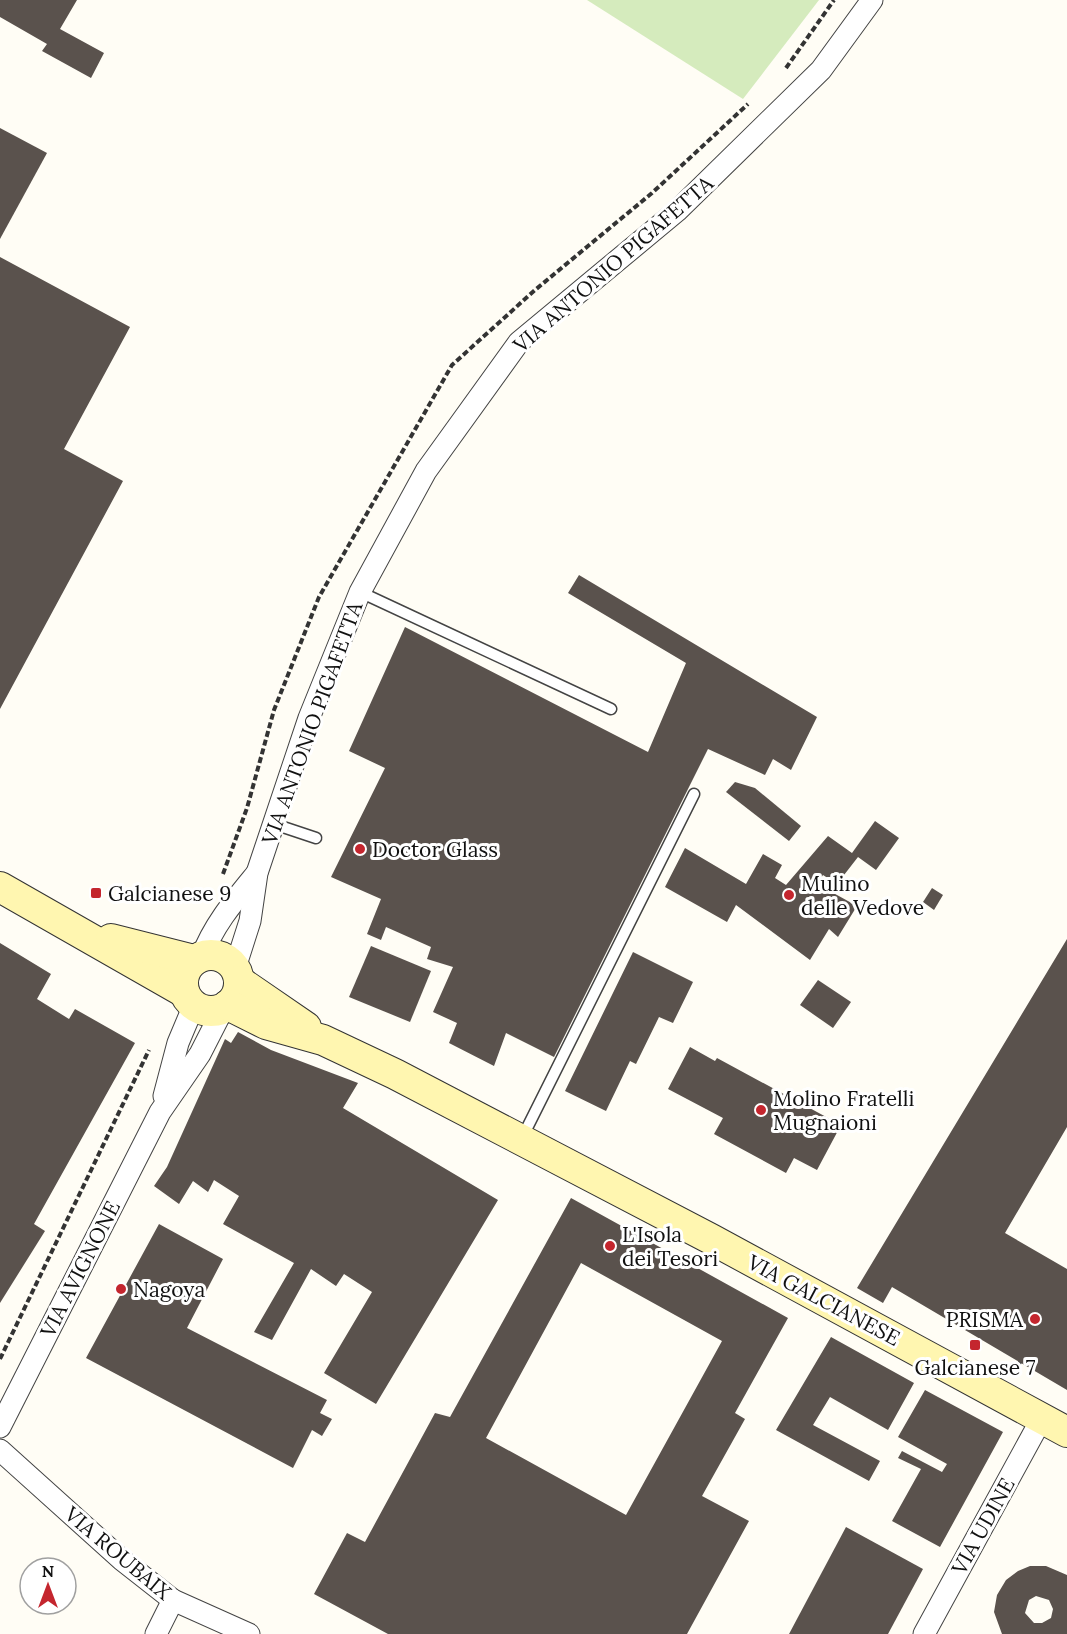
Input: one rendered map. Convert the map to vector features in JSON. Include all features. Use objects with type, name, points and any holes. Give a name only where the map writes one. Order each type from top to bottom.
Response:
[{"type":"street","name":"VIA ANTONIO PIGAFETTA","points":[[217,993],[250,921],[257,873],[309,718],[360,592],[426,471],[519,342],[677,211],[821,70],[872,0]]},
{"type":"street","name":"VIA ANTONIO PIGAFETTA","points":[[198,958],[225,911],[257,873]]},
{"type":"street","name":"VIA GALCIANESE","points":[[0,887],[76,929],[143,970],[217,993],[395,1074],[711,1239],[1055,1425]]},
{"type":"street","name":"VIA GALCIANESE","points":[[76,929],[198,958],[220,957],[217,993]]},
{"type":"street","points":[[198,958],[184,974],[217,993]]},
{"type":"street","name":"VIA AVIGNONE","points":[[160,1112],[178,1043],[217,993]]},
{"type":"street","name":"VIA AVIGNONE","points":[[0,1427],[160,1112],[200,1054],[217,993]]},
{"type":"street","name":"VIA UDINE","points":[[924,1634],[1055,1425]]},
{"type":"street","name":"VIA ROUBAIX","points":[[0,1450],[122,1560],[173,1600],[249,1634]]},
{"type":"street","points":[[156,1634],[173,1600]]},
{"type":"lane","points":[[360,592],[611,709]]},
{"type":"lane","points":[[521,1140],[694,794]]},
{"type":"lane","points":[[274,824],[316,838]]},
{"type":"path","points":[[0,1359],[153,1043]]},
{"type":"path","points":[[1013,1374],[1020,1362]]},
{"type":"green space","points":[[587,0],[819,0],[743,99]]},
{"type":"building","points":[[0,0],[77,0],[60,29],[104,53],[91,78],[42,51],[47,44],[0,17]]},
{"type":"building","points":[[0,128],[47,153],[0,239]]},
{"type":"building","points":[[0,257],[130,327],[64,449],[123,481],[0,709]]},
{"type":"building","points":[[579,575],[817,717],[791,770],[773,759],[765,775],[708,749],[554,1057],[506,1033],[494,1066],[449,1043],[457,1023],[433,1012],[453,967],[427,959],[431,947],[386,927],[381,940],[367,934],[381,899],[331,877],[385,768],[349,751],[405,627],[648,752],[686,663],[568,593]]},
{"type":"building","points":[[735,782],[755,788],[801,826],[789,841],[726,792]]},
{"type":"building","name":"Mulino delle Vedove","points":[[875,821],[899,838],[876,870],[858,857],[837,884],[823,875],[817,884],[857,906],[838,937],[829,929],[810,960],[736,905],[727,922],[665,887],[685,848],[746,884],[763,854],[782,865],[775,878],[786,885],[828,836],[852,853]]},
{"type":"building","points":[[932,888],[943,895],[934,910],[923,902]]},
{"type":"building","points":[[1067,939],[1067,1127],[1005,1233],[1067,1269],[1067,1390],[892,1287],[883,1303],[857,1288]]},
{"type":"building","points":[[0,943],[51,974],[37,999],[69,1019],[75,1009],[135,1043],[34,1224],[45,1231],[0,1303]]},
{"type":"building","points":[[371,946],[431,971],[410,1022],[349,997]]},
{"type":"building","points":[[633,952],[693,982],[673,1023],[659,1017],[636,1064],[630,1061],[606,1111],[565,1091]]},
{"type":"building","points":[[818,980],[851,1002],[833,1028],[800,1005]]},
{"type":"building","points":[[238,1032],[271,1050],[358,1083],[343,1108],[498,1200],[376,1404],[324,1373],[372,1292],[344,1274],[336,1286],[311,1269],[272,1340],[254,1332],[294,1263],[223,1224],[239,1196],[214,1180],[208,1192],[193,1181],[179,1204],[154,1186],[167,1167],[225,1039],[231,1043]]},
{"type":"building","name":"Molino Fratelli Mugnaioni","points":[[690,1047],[715,1061],[717,1058],[841,1125],[817,1170],[794,1158],[786,1173],[714,1134],[723,1118],[668,1089]]},
{"type":"building","points":[[571,1198],[788,1318],[735,1413],[745,1419],[702,1496],[749,1521],[687,1634],[388,1634],[314,1594],[347,1533],[365,1542],[435,1413],[450,1417]],"holes":[[[581,1263],[722,1341],[626,1515],[486,1438]]]},
{"type":"building","points":[[159,1224],[223,1259],[187,1328],[327,1400],[320,1413],[332,1419],[322,1436],[312,1430],[293,1468],[86,1358]]},
{"type":"building","points":[[831,1337],[914,1383],[888,1430],[830,1397],[813,1425],[880,1461],[869,1481],[776,1430]]},
{"type":"building","points":[[925,1390],[1003,1432],[940,1547],[892,1521],[921,1469],[898,1458],[902,1451],[942,1472],[947,1464],[898,1437]]},
{"type":"building","points":[[846,1527],[923,1569],[888,1634],[789,1634]]},
{"type":"building","points":[[1030,1566],[1046,1566],[1067,1575],[1067,1634],[1002,1634],[994,1612],[997,1595],[1006,1580]],"holes":[[[1036,1596],[1049,1600],[1053,1609],[1051,1618],[1042,1623],[1034,1623],[1025,1613],[1029,1600]]]},
{"type":"place","name":"Doctor Glass","points":[[360,849]]},
{"type":"place","name":"Galcianese 9","points":[[96,893]]},
{"type":"place","name":"Mulino delle Vedove","points":[[789,895]]},
{"type":"place","name":"Molino Fratelli Mugnaioni","points":[[761,1110]]},
{"type":"place","name":"L'Isola dei Tesori","points":[[610,1246]]},
{"type":"place","name":"Nagoya","points":[[121,1289]]},
{"type":"place","name":"PRISMA","points":[[1035,1319]]},
{"type":"place","name":"Galcianese 7","points":[[975,1345]]}]
